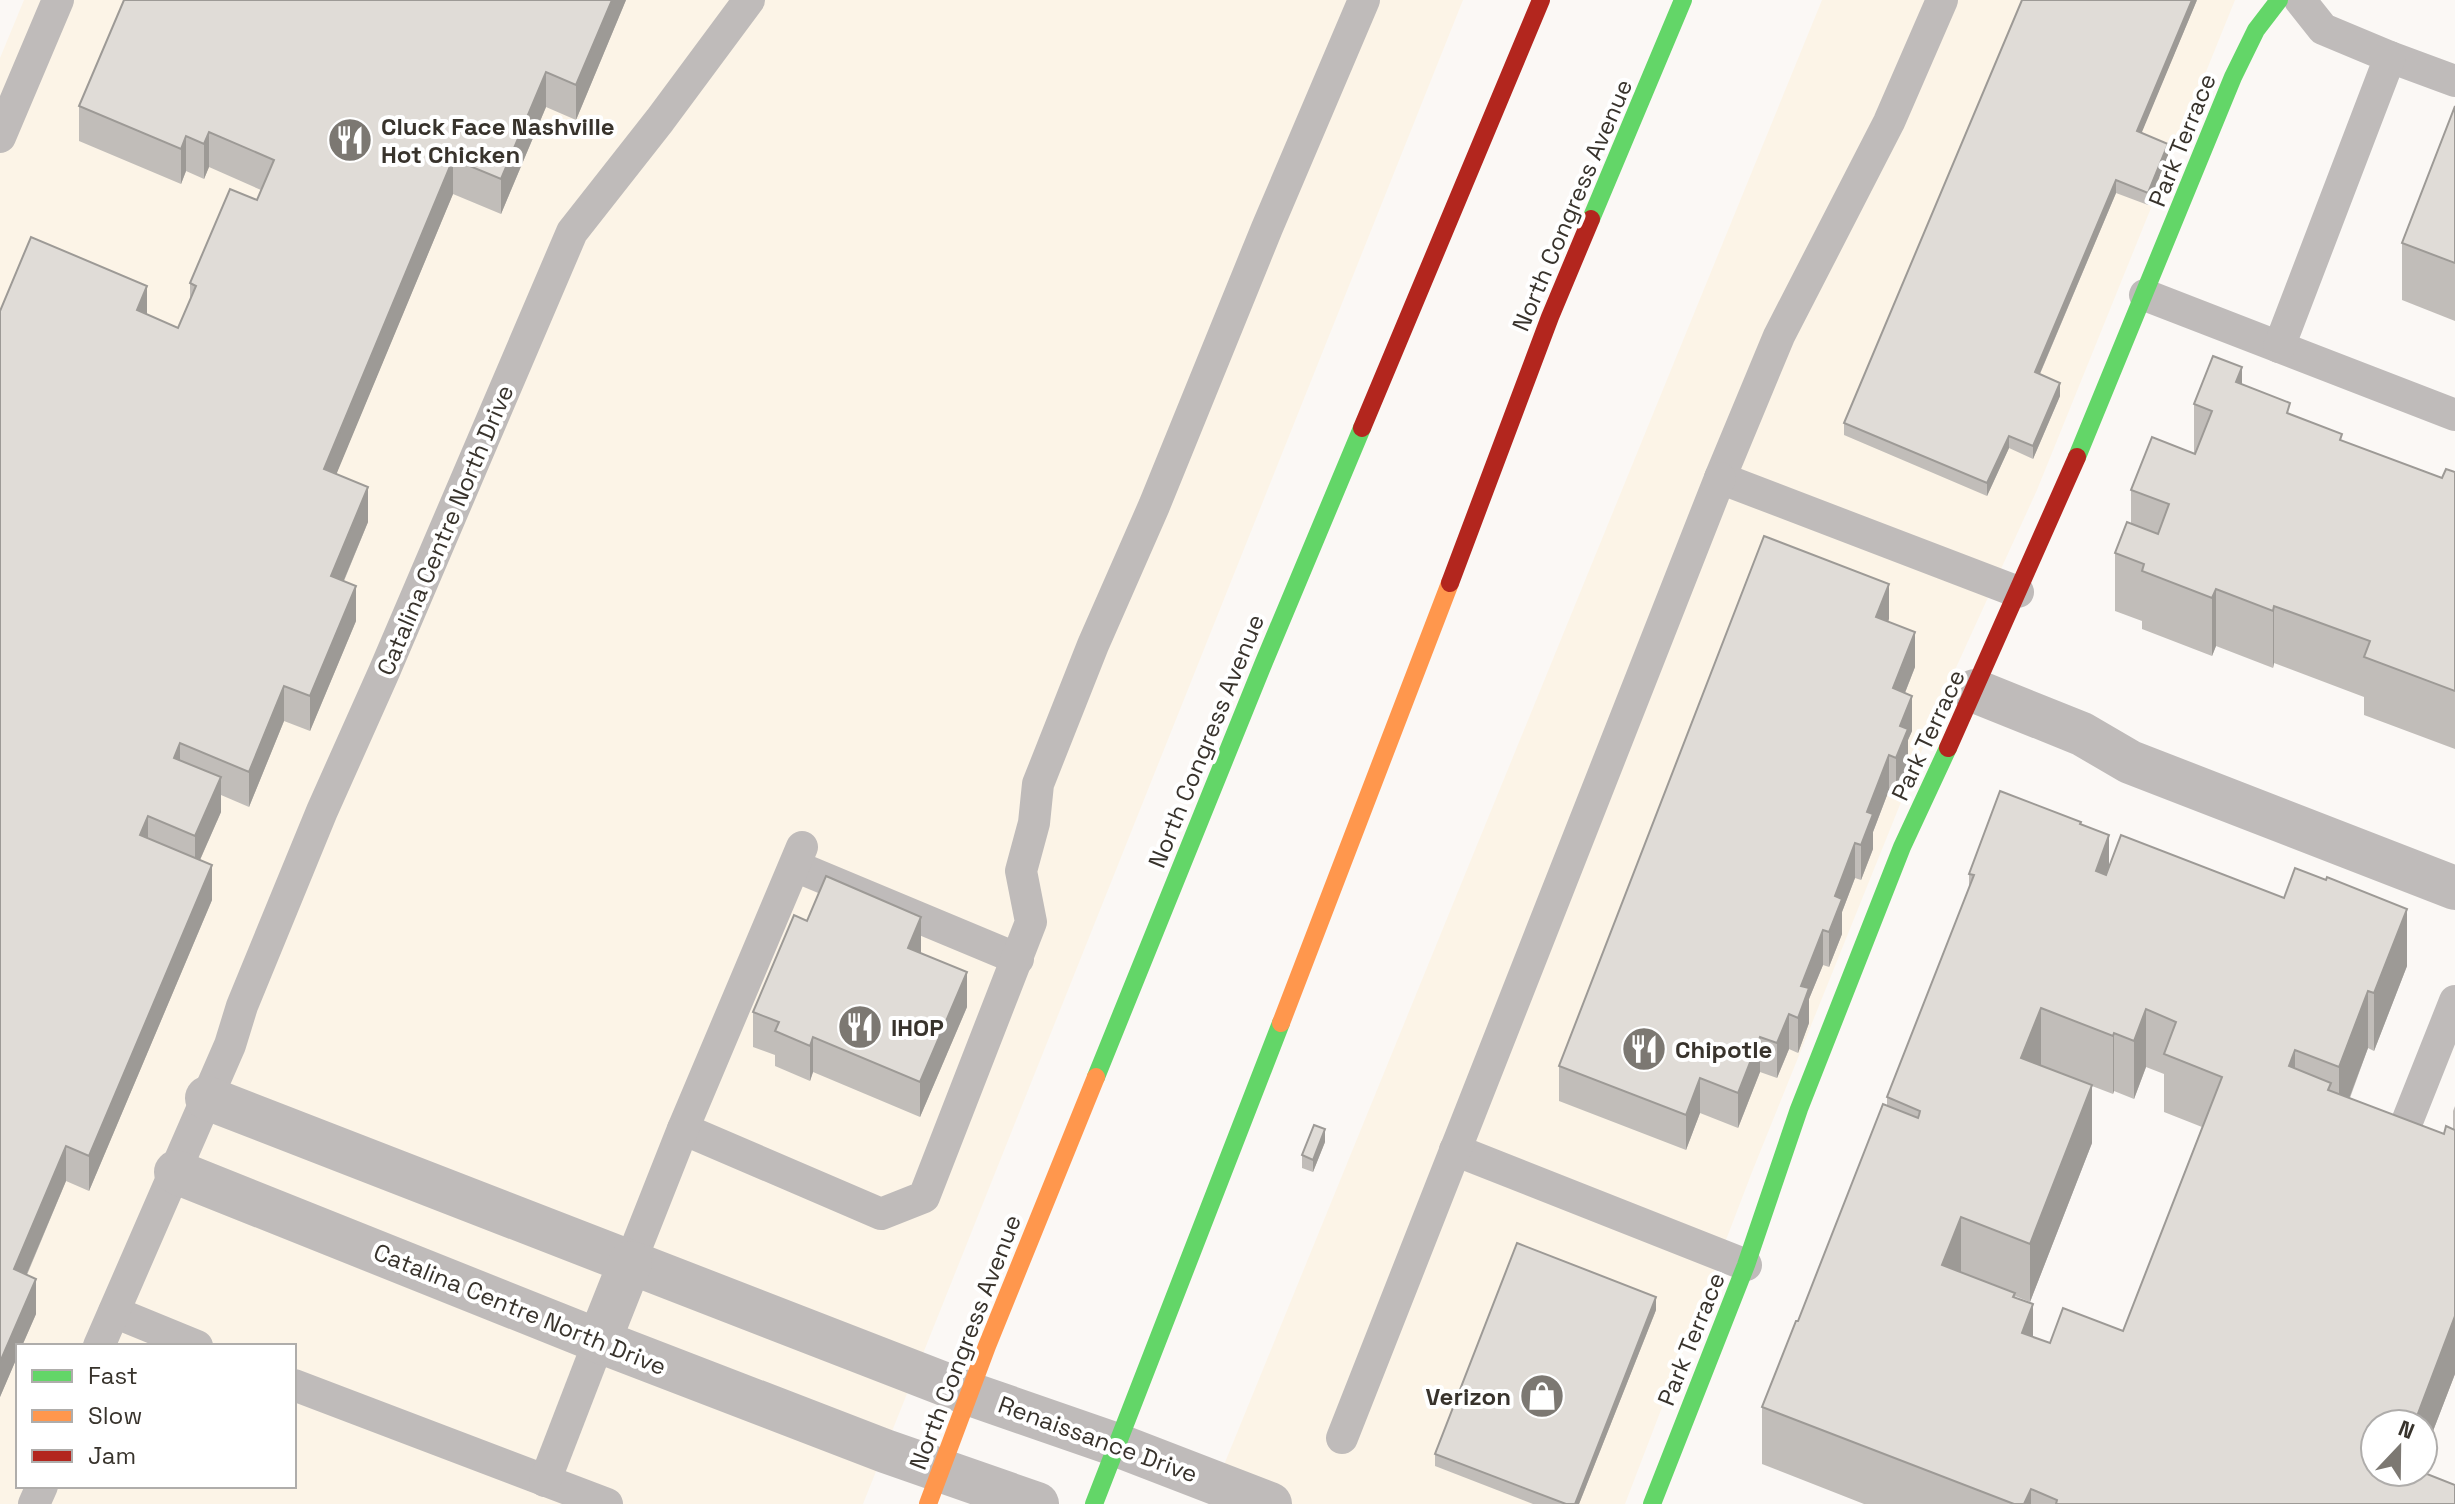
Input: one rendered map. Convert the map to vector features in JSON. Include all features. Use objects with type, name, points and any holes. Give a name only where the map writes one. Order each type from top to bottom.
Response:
[{"type":"main road","name":"North Congress Avenue","points":[[935,1487],[1264,662],[1541,0]]},
{"type":"main road","name":"North Congress Avenue","points":[[1094,1504],[1392,736],[1550,317],[1683,0]]},
{"type":"main road","name":"Park Terrace","points":[[1652,1504],[1746,1265],[1799,1109],[1902,847],[2018,592],[2145,295],[2233,77],[2256,30],[2279,0]]},
{"type":"street","points":[[1975,691],[2082,734],[2130,762],[2455,888]]},
{"type":"street","points":[[207,1098],[970,1394]]},
{"type":"street","name":"Catalina Centre North Drive","points":[[176,1172],[885,1451],[935,1487]]},
{"type":"street","points":[[599,1341],[630,1263]]},
{"type":"street","name":"Renaissance Drive","points":[[970,1394],[1117,1445],[1270,1504]]},
{"type":"street","points":[[935,1487],[1037,1504]]},
{"type":"lane","points":[[0,137],[58,0]]},
{"type":"lane","name":"Catalina Centre North Drive","points":[[176,1172],[230,1045],[242,1006],[322,811],[572,232],[749,0]]},
{"type":"lane","points":[[683,1129],[881,1214],[924,1197],[1031,922],[1021,871],[1034,823],[1038,784],[1093,645],[1364,0]]},
{"type":"lane","points":[[1342,1438],[1720,478],[1779,336],[1889,122],[1942,0]]},
{"type":"lane","points":[[2300,0],[2323,29],[2455,81]]},
{"type":"lane","points":[[2279,347],[2390,57]]},
{"type":"lane","points":[[2145,295],[2455,415]]},
{"type":"lane","points":[[1720,478],[2018,592]]},
{"type":"lane","points":[[630,1263],[798,856],[1018,959]]},
{"type":"lane","points":[[2387,1170],[2455,1001]]},
{"type":"lane","points":[[1455,1150],[1746,1265]]},
{"type":"lane","points":[[100,1344],[176,1172]]},
{"type":"lane","points":[[114,1312],[192,1344]]},
{"type":"lane","points":[[545,1481],[599,1341]]},
{"type":"lane","points":[[296,1386],[607,1504]]},
{"type":"shaded area","points":[[24,0],[1463,0],[863,1504],[0,1504],[0,58]]},
{"type":"shaded area","points":[[1822,0],[2235,0],[2037,490],[1949,683],[1752,1172],[1625,1504],[1208,1504]]},
{"type":"building","points":[[124,0],[612,0],[576,85],[546,72],[501,179],[453,159],[324,469],[368,487],[331,576],[356,586],[310,696],[284,686],[249,772],[180,743],[174,758],[221,777],[195,836],[148,816],[140,835],[212,865],[89,1156],[66,1146],[14,1269],[36,1279],[0,1362],[0,311],[31,237],[147,286],[137,310],[178,328],[196,286],[190,283],[230,189],[257,200],[274,160],[209,132],[204,144],[186,136],[181,149],[79,106]]},
{"type":"building","points":[[2022,0],[2192,0],[2137,131],[2168,144],[2148,193],[2116,180],[2035,372],[2060,383],[2033,446],[2009,436],[1987,483],[1844,423]]},
{"type":"building","points":[[2455,106],[2455,263],[2402,243]]},
{"type":"building","points":[[2213,356],[2242,367],[2236,382],[2290,403],[2287,413],[2342,434],[2340,440],[2442,478],[2446,469],[2455,472],[2455,691],[2364,657],[2370,641],[2274,606],[2273,611],[2216,589],[2212,598],[2142,571],[2144,564],[2115,553],[2127,522],[2158,534],[2169,504],[2131,490],[2152,437],[2195,454],[2212,411],[2194,404]]},
{"type":"building","points":[[1764,536],[1889,584],[1876,617],[1915,632],[1893,688],[1912,696],[1900,726],[1908,729],[1896,758],[1889,755],[1867,812],[1873,814],[1861,845],[1855,843],[1835,896],[1842,899],[1829,932],[1823,930],[1801,986],[1809,988],[1798,1018],[1789,1014],[1777,1043],[1760,1037],[1738,1093],[1700,1078],[1686,1115],[1559,1066]]},
{"type":"building","points":[[2000,791],[2109,835],[2096,871],[2106,875],[2121,835],[2284,898],[2295,868],[2326,880],[2327,877],[2407,909],[2374,993],[2368,991],[2339,1067],[2295,1050],[2289,1066],[2331,1083],[2328,1090],[2444,1134],[2446,1126],[2455,1130],[2455,1316],[2420,1408],[2359,1408],[2359,1488],[2439,1488],[2439,1479],[2455,1485],[2455,1504],[2056,1504],[2057,1500],[2031,1489],[2024,1504],[2014,1504],[1762,1407],[1883,1104],[1918,1118],[1920,1111],[1887,1097],[1974,875],[1969,874]],"holes":[[[2041,1008],[2113,1036],[2114,1033],[2134,1041],[2146,1009],[2176,1022],[2164,1054],[2222,1077],[2123,1331],[2063,1308],[2050,1343],[2022,1333],[2033,1304],[2013,1297],[2015,1293],[1942,1265],[1961,1217],[2030,1244],[2092,1085],[2021,1058]]]},
{"type":"building","name":"IHOP","points":[[826,876],[921,917],[908,948],[967,972],[920,1082],[813,1037],[810,1046],[775,1031],[779,1022],[753,1012],[794,915],[807,921]]},
{"type":"building","points":[[1314,1125],[1325,1129],[1313,1160],[1302,1155]]},
{"type":"building","name":"Verizon","points":[[1517,1243],[1656,1297],[1575,1504],[1566,1504],[1435,1454]]},
{"type":"traffic: fast","points":[[1591,219],[1683,0]]},
{"type":"traffic: fast","points":[[2077,457],[2233,77],[2256,30],[2279,0]]},
{"type":"traffic: fast","points":[[1096,1077],[1362,428]]},
{"type":"traffic: fast","points":[[1652,1504],[1746,1265],[1799,1109],[1902,847],[1948,748]]},
{"type":"traffic: fast","points":[[1094,1504],[1281,1023]]},
{"type":"traffic: slow","points":[[1281,1023],[1450,583]]},
{"type":"traffic: slow","points":[[928,1504],[987,1346],[1096,1077]]},
{"type":"traffic: jam","points":[[1362,428],[1541,0]]},
{"type":"traffic: jam","points":[[1450,583],[1550,317],[1591,219]]},
{"type":"traffic: jam","points":[[1948,748],[2077,457]]},
{"type":"place","name":"Cluck Face Nashville Hot Chicken","points":[[350,140]]},
{"type":"place","name":"IHOP","points":[[860,1027]]},
{"type":"place","name":"Chipotle","points":[[1644,1049]]},
{"type":"place","name":"Verizon","points":[[1542,1396]]}]
